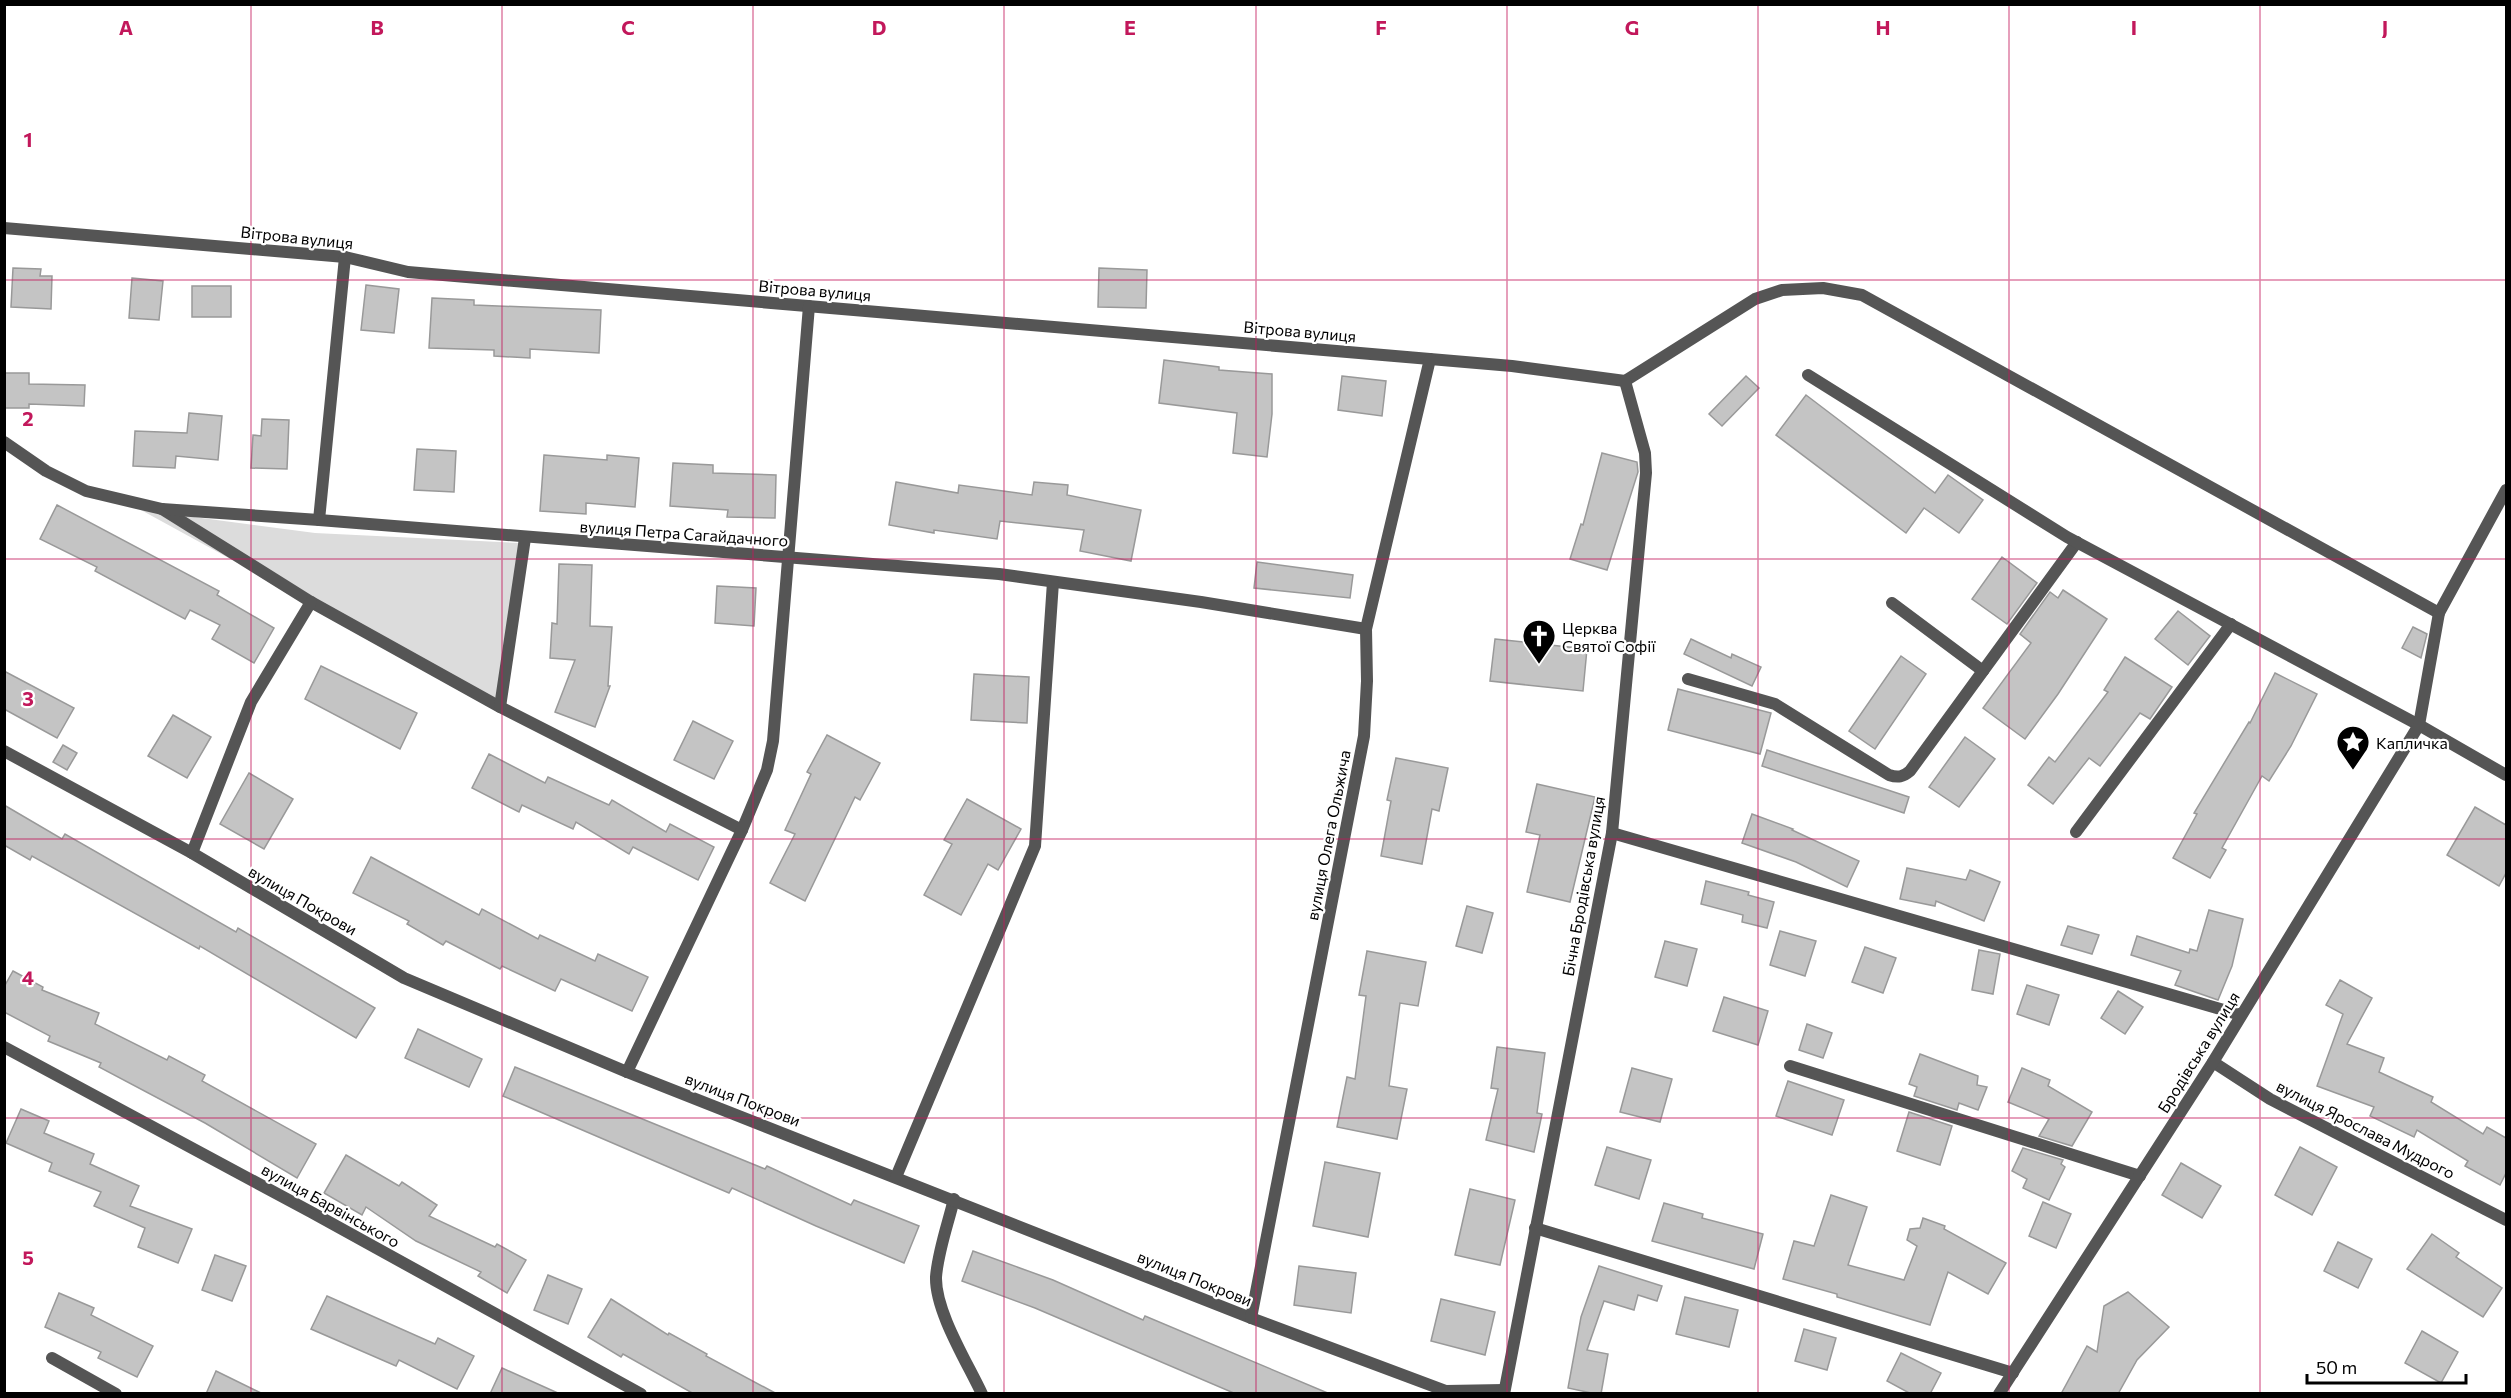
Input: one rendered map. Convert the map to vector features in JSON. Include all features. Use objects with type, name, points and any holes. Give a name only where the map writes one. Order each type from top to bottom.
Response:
[{"type":"street","name":"Вітрова вулиця","points":[[4,228],[345,257],[408,272],[1512,366],[1625,381]]},
{"type":"street","points":[[319,519],[345,257]]},
{"type":"street","points":[[1625,381],[1755,299],[1782,290],[1824,288],[1862,295],[2439,613]]},
{"type":"street","points":[[627,1072],[742,830],[767,770],[773,741],[809,306]]},
{"type":"street","name":"вулиця Олега Ольжича","points":[[1251,1318],[1364,736],[1367,681],[1366,629],[1430,359]]},
{"type":"street","points":[[1808,375],[2077,542],[2419,725],[2506,775]]},
{"type":"street","name":"Бічна Бродівська вулиця","points":[[1504,1392],[1612,833],[1646,473],[1645,453],[1625,381]]},
{"type":"street","points":[[4,442],[46,471],[86,490],[162,509],[310,602],[500,707],[742,830]]},
{"type":"street","points":[[2419,725],[2439,613],[2506,490]]},
{"type":"street","name":"вулиця Петра Сагайдачного","points":[[162,509],[319,519],[525,538],[999,574],[1201,602],[1366,629]]},
{"type":"street","points":[[500,707],[525,538]]},
{"type":"street","points":[[1688,679],[1775,704],[1889,775],[1897,778],[1905,776],[2077,542]]},
{"type":"street","points":[[896,1177],[1035,846],[1053,582]]},
{"type":"street","points":[[192,853],[251,702],[310,602]]},
{"type":"street","points":[[1892,603],[1983,671]]},
{"type":"street","points":[[2076,832],[2231,624]]},
{"type":"street","name":"Бродівська вулиця","points":[[1999,1394],[2213,1062],[2419,725]]},
{"type":"street","name":"вулиця Покрови","points":[[4,751],[192,853],[404,978],[627,1072],[1251,1318],[1446,1391],[1504,1392]]},
{"type":"street","points":[[1612,833],[2241,1015]]},
{"type":"street","name":"вулиця Барвінського","points":[[4,1047],[311,1212],[641,1394]]},
{"type":"street","name":"вулиця Ярослава Мудрого","points":[[2213,1062],[2270,1100],[2506,1220]]},
{"type":"street","points":[[1790,1066],[2139,1176]]},
{"type":"street","points":[[954,1199],[940,1252],[937,1287],[940,1306],[982,1394]]},
{"type":"street","points":[[1535,1228],[2013,1372]]},
{"type":"street","points":[[52,1358],[116,1394]]},
{"type":"shaded area","points":[[141,510],[315,533],[519,543],[500,707]]},
{"type":"building","points":[[13,268],[41,269],[40,276],[52,276],[51,309],[11,307]]},
{"type":"building","points":[[1099,268],[1147,270],[1146,308],[1098,307]]},
{"type":"building","points":[[132,278],[163,281],[159,320],[129,318]]},
{"type":"building","points":[[366,285],[399,289],[394,333],[361,330]]},
{"type":"building","points":[[192,286],[231,286],[231,317],[192,317]]},
{"type":"building","points":[[432,298],[474,300],[474,305],[601,310],[599,353],[530,349],[530,358],[494,356],[494,350],[429,348]]},
{"type":"building","points":[[1164,360],[1219,367],[1219,370],[1272,374],[1272,414],[1267,457],[1233,453],[1237,413],[1159,403]]},
{"type":"building","points":[[4,373],[29,373],[29,384],[85,385],[84,406],[29,404],[29,408],[4,408]]},
{"type":"building","points":[[1342,376],[1386,381],[1382,416],[1338,410]]},
{"type":"building","points":[[1746,376],[1759,388],[1722,426],[1709,414]]},
{"type":"building","points":[[1806,395],[1935,493],[1948,475],[1983,500],[1959,533],[1924,508],[1906,533],[1776,435]]},
{"type":"building","points":[[189,413],[222,416],[218,460],[176,456],[175,468],[133,466],[135,431],[187,433]]},
{"type":"building","points":[[262,419],[289,420],[287,469],[251,468],[253,435],[261,436]]},
{"type":"building","points":[[417,449],[456,451],[454,492],[414,490]]},
{"type":"building","points":[[1602,453],[1637,462],[1638,472],[1607,570],[1570,559],[1581,524],[1583,525]]},
{"type":"building","points":[[544,455],[607,460],[607,455],[639,458],[635,507],[586,503],[586,514],[540,511]]},
{"type":"building","points":[[673,463],[713,465],[713,473],[776,475],[775,518],[727,517],[728,510],[670,506]]},
{"type":"building","points":[[896,482],[958,493],[959,485],[1032,495],[1034,482],[1068,485],[1067,495],[1141,510],[1131,561],[1080,551],[1084,530],[1000,521],[997,539],[934,530],[934,533],[889,525]]},
{"type":"building","points":[[57,505],[219,591],[217,595],[274,628],[254,663],[212,639],[220,625],[190,610],[185,619],[95,571],[97,567],[40,539]]},
{"type":"building","points":[[2002,557],[2037,583],[2007,624],[1972,599]]},
{"type":"building","points":[[1257,562],[1353,575],[1350,598],[1254,588]]},
{"type":"building","points":[[559,564],[592,565],[590,626],[612,627],[608,686],[610,686],[595,727],[555,712],[575,660],[550,658],[552,623],[557,624]]},
{"type":"building","points":[[717,586],[756,588],[754,626],[715,623]]},
{"type":"building","points":[[2063,590],[2107,619],[2058,694],[2025,739],[1983,708],[2031,643],[2020,634],[2050,592],[2058,598]]},
{"type":"building","points":[[2178,611],[2210,636],[2188,665],[2155,639]]},
{"type":"building","points":[[2413,627],[2427,634],[2421,658],[2402,648]]},
{"type":"building","name":"Церква Святої Софії","points":[[1495,639],[1587,649],[1583,691],[1490,681]]},
{"type":"building","points":[[1691,639],[1731,658],[1732,654],[1761,667],[1752,686],[1684,654]]},
{"type":"building","points":[[1901,656],[1926,674],[1875,749],[1849,731]]},
{"type":"building","points":[[2125,657],[2172,687],[2150,719],[2140,713],[2100,766],[2089,758],[2053,804],[2028,785],[2049,757],[2055,762],[2108,692],[2104,690]]},
{"type":"building","points":[[321,666],[417,713],[400,749],[305,699]]},
{"type":"building","points":[[4,671],[74,708],[57,738],[4,709]]},
{"type":"building","points":[[2275,673],[2317,694],[2291,746],[2269,781],[2262,776],[2222,848],[2226,850],[2210,878],[2173,858],[2197,814],[2194,813],[2250,723]]},
{"type":"building","points":[[974,674],[1029,677],[1027,723],[971,720]]},
{"type":"building","points":[[1678,689],[1771,713],[1760,754],[1668,730]]},
{"type":"building","points":[[173,715],[211,737],[187,778],[148,756]]},
{"type":"building","points":[[693,721],[733,741],[714,779],[674,760]]},
{"type":"building","points":[[827,735],[880,763],[860,800],[855,797],[805,901],[770,883],[795,834],[785,830],[811,774],[807,772]]},
{"type":"building","points":[[1965,737],[1995,759],[1959,807],[1929,787]]},
{"type":"building","points":[[63,745],[77,753],[67,770],[53,762]]},
{"type":"building","points":[[1767,750],[1909,797],[1904,813],[1762,766]]},
{"type":"building","points":[[489,754],[545,783],[548,777],[609,805],[612,800],[666,832],[670,824],[714,847],[698,880],[633,847],[629,854],[576,822],[573,829],[522,805],[519,812],[472,788]]},
{"type":"building","points":[[1396,758],[1448,768],[1439,811],[1432,809],[1422,864],[1381,856],[1391,801],[1387,800]]},
{"type":"building","points":[[249,773],[293,799],[264,849],[220,824]]},
{"type":"building","points":[[1537,784],[1595,797],[1570,902],[1527,892],[1540,835],[1526,832]]},
{"type":"building","points":[[967,799],[1021,829],[998,870],[988,864],[961,915],[924,895],[952,844],[944,840]]},
{"type":"building","points":[[4,805],[62,839],[65,834],[236,932],[238,928],[375,1008],[356,1038],[200,946],[199,949],[32,856],[30,860],[4,845]]},
{"type":"building","points":[[2475,807],[2506,825],[2506,873],[2499,886],[2447,855]]},
{"type":"building","points":[[1752,814],[1793,829],[1859,861],[1847,887],[1796,862],[1742,843]]},
{"type":"building","points":[[371,857],[479,915],[482,909],[538,939],[540,935],[595,961],[598,954],[648,977],[632,1011],[561,979],[555,991],[502,966],[500,969],[446,941],[443,945],[407,924],[409,921],[353,893]]},
{"type":"building","points":[[1907,868],[1966,880],[1970,870],[2000,882],[1984,921],[1936,901],[1935,906],[1900,899]]},
{"type":"building","points":[[1706,881],[1749,892],[1748,895],[1774,902],[1767,928],[1742,922],[1743,915],[1701,904]]},
{"type":"building","points":[[1467,906],[1493,913],[1482,953],[1456,946]]},
{"type":"building","points":[[2209,910],[2243,919],[2232,966],[2218,1000],[2175,985],[2181,971],[2131,955],[2137,936],[2189,953],[2190,949],[2197,951]]},
{"type":"building","points":[[2068,926],[2099,935],[2092,954],[2061,945]]},
{"type":"building","points":[[1780,931],[1816,941],[1805,976],[1770,965]]},
{"type":"building","points":[[1665,941],[1697,949],[1687,986],[1655,977]]},
{"type":"building","points":[[1865,947],[1896,958],[1883,993],[1852,982]]},
{"type":"building","points":[[1979,950],[2000,954],[1993,994],[1972,990]]},
{"type":"building","points":[[1367,951],[1426,962],[1418,1006],[1400,1003],[1389,1086],[1407,1089],[1397,1139],[1337,1127],[1347,1077],[1355,1079],[1366,996],[1359,995]]},
{"type":"building","points":[[13,971],[43,987],[42,990],[99,1013],[95,1024],[167,1060],[169,1056],[205,1075],[202,1081],[316,1144],[297,1178],[205,1123],[99,1067],[101,1063],[48,1041],[50,1036],[4,1012],[4,987]]},
{"type":"building","points":[[2340,980],[2372,998],[2347,1044],[2384,1058],[2379,1072],[2433,1097],[2431,1102],[2483,1134],[2487,1127],[2506,1138],[2506,1173],[2500,1185],[2465,1166],[2468,1161],[2417,1130],[2414,1137],[2370,1116],[2374,1107],[2317,1086],[2343,1014],[2326,1005]]},
{"type":"building","points":[[2027,985],[2059,995],[2049,1025],[2017,1014]]},
{"type":"building","points":[[2118,991],[2143,1007],[2125,1034],[2101,1018]]},
{"type":"building","points":[[1724,997],[1768,1011],[1758,1045],[1713,1031]]},
{"type":"building","points":[[1807,1024],[1832,1033],[1823,1058],[1799,1050]]},
{"type":"building","points":[[418,1029],[482,1059],[469,1087],[405,1058]]},
{"type":"building","points":[[1497,1047],[1545,1053],[1537,1113],[1542,1114],[1534,1152],[1486,1140],[1498,1089],[1491,1088]]},
{"type":"building","points":[[1920,1054],[1978,1076],[1977,1085],[1987,1087],[1978,1110],[1959,1103],[1957,1110],[1914,1096],[1917,1087],[1909,1084]]},
{"type":"building","points":[[515,1067],[765,1169],[767,1166],[851,1205],[854,1200],[919,1226],[904,1263],[732,1188],[729,1193],[503,1096]]},
{"type":"building","points":[[1632,1068],[1672,1079],[1660,1122],[1620,1112]]},
{"type":"building","points":[[2022,1068],[2050,1080],[2048,1086],[2092,1112],[2072,1146],[2039,1136],[2049,1119],[2008,1102]]},
{"type":"building","points":[[1788,1081],[1844,1100],[1832,1135],[1776,1116]]},
{"type":"building","points":[[21,1109],[49,1121],[44,1133],[94,1154],[90,1164],[139,1186],[130,1206],[192,1229],[178,1263],[138,1247],[145,1228],[94,1206],[101,1192],[49,1171],[52,1163],[6,1143]]},
{"type":"building","points":[[1909,1112],[1952,1126],[1940,1165],[1897,1151]]},
{"type":"building","points":[[1607,1147],[1651,1160],[1639,1199],[1595,1185]]},
{"type":"building","points":[[2300,1147],[2337,1167],[2312,1215],[2275,1195]]},
{"type":"building","points":[[2023,1148],[2063,1160],[2061,1164],[2065,1167],[2049,1200],[2023,1188],[2027,1179],[2012,1171]]},
{"type":"building","points":[[346,1155],[399,1186],[402,1182],[437,1205],[429,1216],[495,1247],[497,1244],[526,1260],[507,1293],[478,1276],[481,1272],[416,1241],[366,1207],[362,1215],[324,1193]]},
{"type":"building","points":[[1325,1162],[1380,1173],[1368,1237],[1313,1226]]},
{"type":"building","points":[[2181,1163],[2221,1186],[2202,1218],[2162,1195]]},
{"type":"building","points":[[1470,1189],[1515,1200],[1500,1265],[1455,1255]]},
{"type":"building","points":[[1831,1195],[1867,1207],[1848,1265],[1904,1280],[1917,1246],[1907,1240],[1910,1229],[1920,1228],[1923,1218],[1945,1226],[1944,1229],[2006,1263],[1988,1294],[1948,1272],[1930,1325],[1837,1297],[1837,1294],[1783,1279],[1794,1241],[1814,1246]]},
{"type":"building","points":[[2043,1202],[2071,1214],[2056,1248],[2029,1236]]},
{"type":"building","points":[[1664,1203],[1703,1214],[1702,1218],[1763,1234],[1754,1269],[1652,1241]]},
{"type":"building","points":[[2432,1234],[2459,1253],[2456,1257],[2502,1288],[2483,1317],[2407,1269]]},
{"type":"building","points":[[2338,1242],[2372,1259],[2358,1288],[2324,1271]]},
{"type":"building","points":[[973,1251],[1053,1280],[1143,1320],[1145,1316],[1330,1394],[1236,1394],[1035,1308],[962,1281]]},
{"type":"building","points":[[215,1255],[246,1266],[232,1301],[202,1290]]},
{"type":"building","points":[[1299,1266],[1356,1273],[1351,1313],[1294,1305]]},
{"type":"building","points":[[1599,1266],[1662,1286],[1657,1301],[1638,1295],[1634,1310],[1604,1301],[1587,1350],[1608,1354],[1601,1394],[1596,1394],[1568,1388],[1581,1317]]},
{"type":"building","points":[[548,1275],[582,1289],[568,1324],[534,1310]]},
{"type":"building","points":[[2128,1292],[2169,1327],[2137,1360],[2118,1394],[2061,1394],[2087,1346],[2097,1352],[2104,1306]]},
{"type":"building","points":[[59,1293],[94,1308],[91,1315],[153,1346],[137,1377],[98,1358],[101,1352],[45,1327]]},
{"type":"building","points":[[327,1296],[435,1344],[438,1338],[474,1356],[457,1389],[399,1360],[396,1366],[311,1329]]},
{"type":"building","points":[[1685,1297],[1738,1310],[1729,1347],[1676,1334]]},
{"type":"building","points":[[611,1299],[668,1335],[669,1333],[707,1354],[706,1356],[777,1394],[694,1394],[623,1354],[621,1357],[588,1337]]},
{"type":"building","points":[[1441,1299],[1495,1312],[1485,1355],[1431,1341]]},
{"type":"building","points":[[1804,1329],[1836,1338],[1827,1370],[1795,1361]]},
{"type":"building","points":[[2422,1331],[2458,1352],[2441,1383],[2405,1363]]},
{"type":"building","points":[[1901,1353],[1941,1373],[1930,1394],[1911,1394],[1887,1381]]},
{"type":"building","points":[[502,1368],[560,1394],[490,1394]]},
{"type":"building","points":[[216,1371],[263,1394],[206,1394]]},
{"type":"place","name":"Церква Святої Софії","points":[[1539,665]]},
{"type":"place","name":"Капличка","points":[[2353,771]]}]
